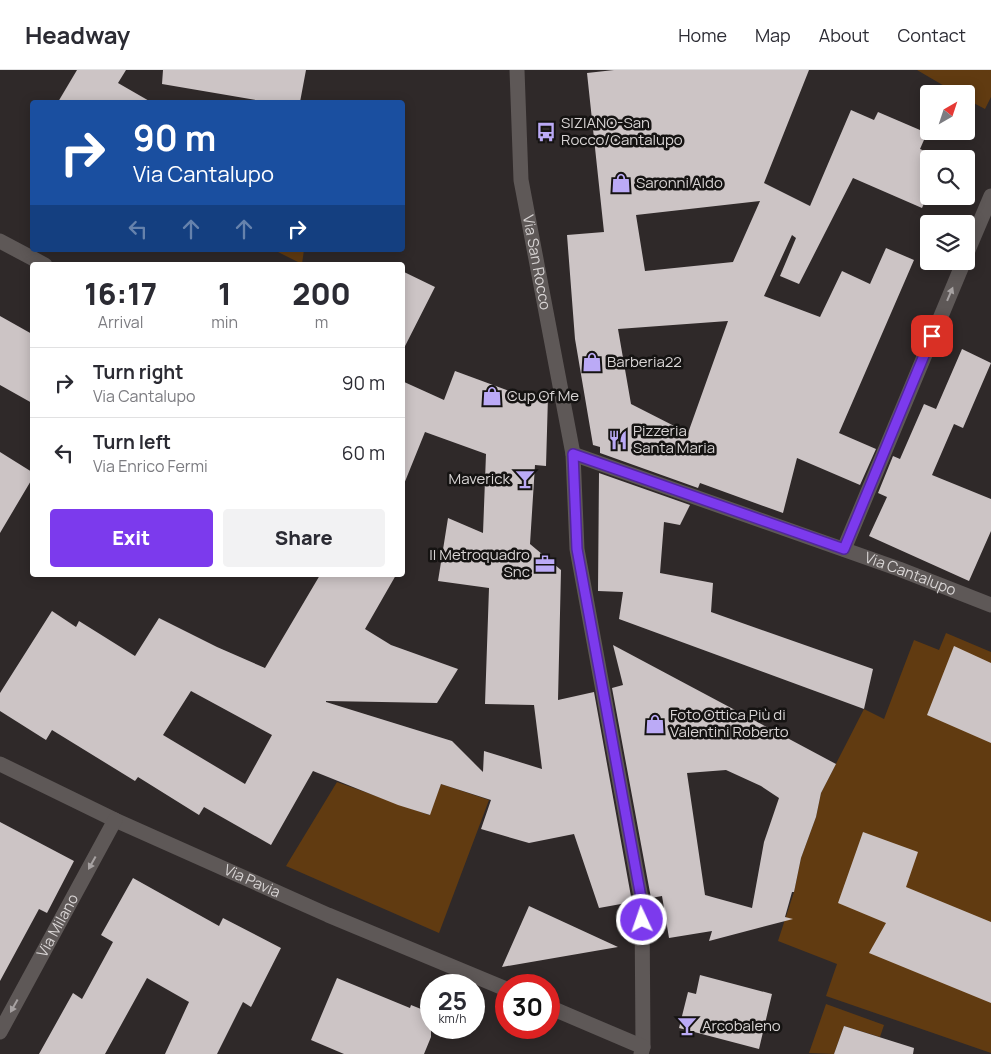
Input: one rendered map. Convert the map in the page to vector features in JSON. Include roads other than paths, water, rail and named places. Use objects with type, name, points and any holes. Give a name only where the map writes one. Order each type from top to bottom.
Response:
[{"type":"street","name":"Via San Rocco","points":[[517,70],[521,180],[573,454],[577,549],[642,903],[642,1050]]},
{"type":"street","points":[[975,234],[991,196]]},
{"type":"street","points":[[0,241],[39,262]]},
{"type":"street","points":[[844,549],[960,270]]},
{"type":"street","name":"Via Cantalupo","points":[[573,454],[844,549],[991,605]]},
{"type":"street","name":"Via Pavia","points":[[0,764],[116,820],[328,915],[495,985]]},
{"type":"street","name":"Via Milano","points":[[0,1032],[116,820]]},
{"type":"street","points":[[560,1012],[642,1050]]},
{"type":"place","name":"SIZIANO-San Rocco/Cantalupo","points":[[546,132]]},
{"type":"place","name":"Saronni Aldo","points":[[621,183]]},
{"type":"place","name":"Barberia22","points":[[592,362]]},
{"type":"place","name":"Cup Of Me","points":[[492,396]]},
{"type":"place","name":"Pizzeria Santa Maria","points":[[618,440]]},
{"type":"place","name":"Maverick","points":[[525,479]]},
{"type":"place","name":"Il Metroquadro Snc","points":[[545,564]]},
{"type":"place","name":"Foto Ottica Più di Valentini Roberto","points":[[655,724]]},
{"type":"place","name":"Arcobaleno","points":[[687,1026]]}]
